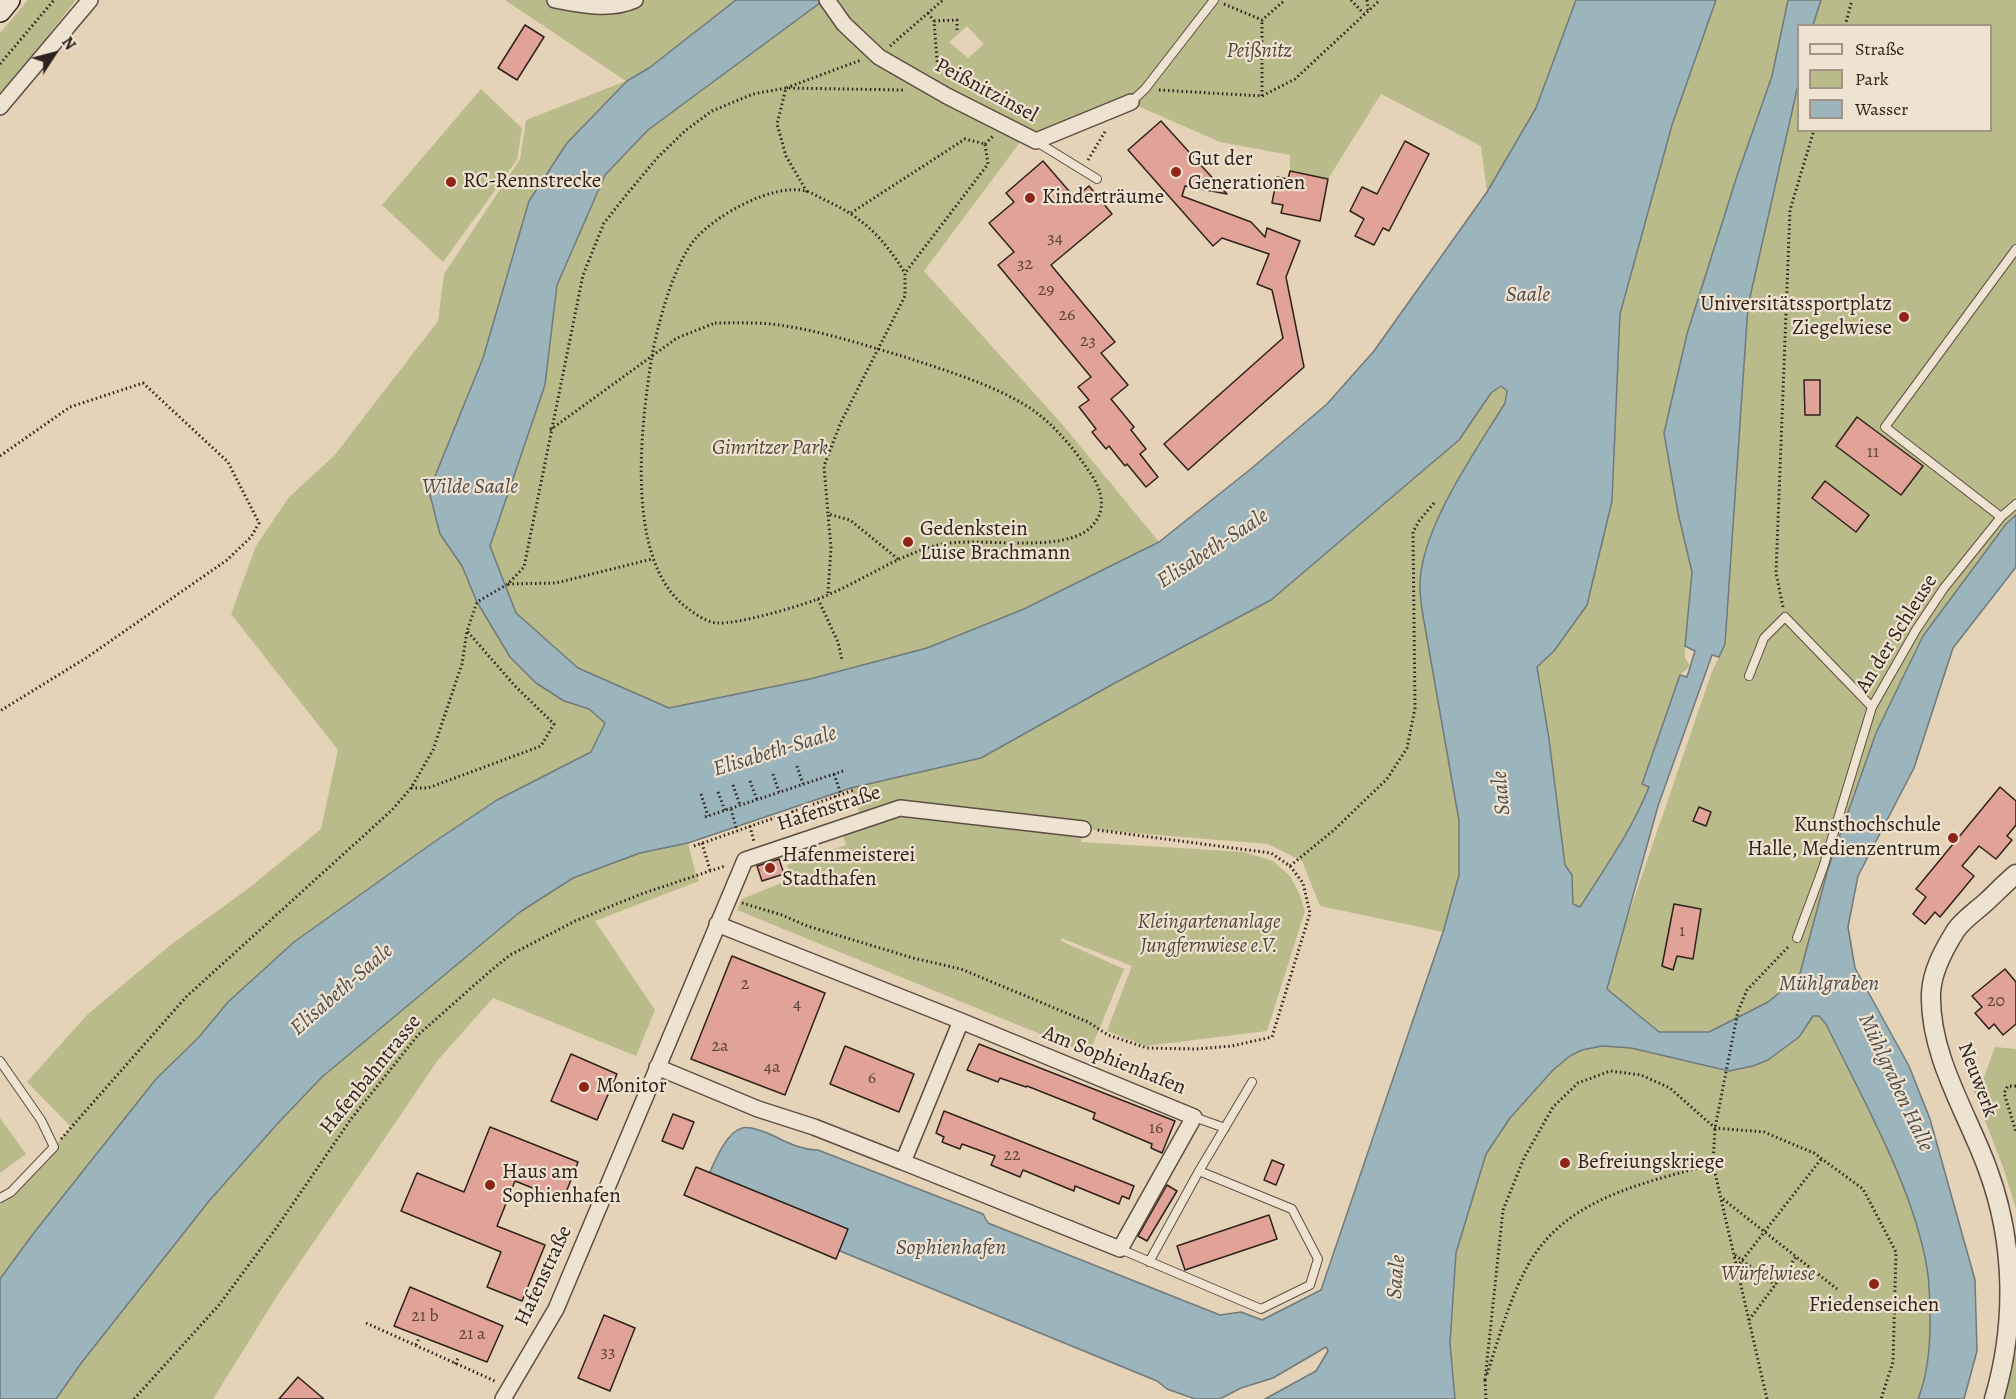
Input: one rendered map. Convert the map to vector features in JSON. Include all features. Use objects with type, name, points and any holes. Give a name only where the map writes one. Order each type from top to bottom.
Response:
[{"type":"main road","points":[[0,11],[9,0]]},
{"type":"street","points":[[0,107],[90,0]]},
{"type":"street","points":[[555,0],[582,6],[624,5],[635,0]]},
{"type":"street","name":"Peißnitzinsel","points":[[827,0],[844,24],[879,57],[1036,141],[1126,104]]},
{"type":"street","name":"Hafenstraße","points":[[506,1393],[555,1308],[745,860],[900,808],[1083,829]]},
{"type":"street","name":"Neuwerk","points":[[1994,1399],[2008,1345],[2011,1308],[2011,1270],[2006,1235],[1988,1171],[1941,1054],[1933,1021],[1931,992],[1939,960],[1957,928],[2016,874]]},
{"type":"street","name":"Am Sophienhafen","points":[[717,924],[1194,1117],[1120,1249]]},
{"type":"street","points":[[903,1162],[961,1021]]},
{"type":"street","points":[[657,1066],[758,1109],[814,1127],[1120,1249]]},
{"type":"lane","name":"Peißnitzinsel","points":[[1126,104],[1145,89],[1214,0]]},
{"type":"lane","points":[[1036,141],[1097,179]]},
{"type":"lane","points":[[2001,517],[1885,427],[2016,249]]},
{"type":"lane","name":"An der Schleuse","points":[[1797,938],[1823,868],[1872,707],[1916,630],[1944,588],[2001,517],[2016,504]]},
{"type":"lane","points":[[1749,676],[1764,638],[1785,617],[1872,707]]},
{"type":"lane","points":[[0,1061],[41,1120],[54,1147],[11,1192],[0,1198]]},
{"type":"lane","points":[[1149,1262],[1199,1171],[1252,1083]]},
{"type":"lane","points":[[1194,1117],[1225,1128]]},
{"type":"lane","points":[[1120,1249],[1261,1309],[1310,1285],[1318,1259],[1292,1209],[1199,1171]]},
{"type":"path","points":[[0,64],[54,0]]},
{"type":"path","points":[[900,37],[943,0]]},
{"type":"path","points":[[1214,0],[1262,20]]},
{"type":"path","points":[[1262,96],[1262,20],[1285,0]]},
{"type":"path","points":[[1351,0],[1364,14]]},
{"type":"path","points":[[1368,0],[1368,10]]},
{"type":"path","points":[[1145,89],[1262,96],[1295,79],[1380,0]]},
{"type":"path","points":[[1846,24],[1852,0]]},
{"type":"path","points":[[928,13],[934,21],[939,91]]},
{"type":"path","points":[[934,21],[957,20],[957,33]]},
{"type":"path","points":[[54,1147],[186,997],[392,810],[411,788],[433,750],[462,664],[466,631],[477,602],[508,584],[524,567],[582,275],[604,223],[658,158],[686,130],[712,111],[753,94],[786,88],[861,60],[879,57]]},
{"type":"path","points":[[786,88],[904,90]]},
{"type":"path","points":[[786,88],[777,124],[786,156],[807,192]]},
{"type":"path","points":[[1082,169],[1126,104]]},
{"type":"path","points":[[1785,617],[1776,573],[1790,210],[1813,132]]},
{"type":"path","points":[[851,213],[965,139],[985,144],[988,164],[905,273]]},
{"type":"path","points":[[550,430],[652,356],[677,338],[715,322],[777,325],[821,333],[879,349],[945,370],[1003,392],[1032,410],[1076,452],[1100,489],[1101,509],[1093,525],[1076,537],[1051,542],[973,541],[939,545],[898,559],[828,594],[818,599],[764,614],[718,622],[699,617],[677,600],[662,579],[652,559],[645,524],[641,468],[645,403],[652,356],[662,311],[679,267],[695,238],[724,213],[758,197],[786,192],[807,192],[851,213],[892,253],[905,273],[905,296],[879,349],[841,422],[824,466],[831,548],[828,594]]},
{"type":"path","points":[[0,456],[70,407],[143,383],[228,462],[259,523],[250,537],[227,560],[86,658],[0,711]]},
{"type":"path","points":[[1290,866],[1334,830],[1387,779],[1407,748],[1415,708],[1413,532],[1434,503]]},
{"type":"path","points":[[828,514],[850,520],[898,559]]},
{"type":"path","points":[[508,584],[556,583],[652,559]]},
{"type":"path","points":[[818,599],[838,642],[842,660]]},
{"type":"path","points":[[411,788],[428,788],[541,746],[554,724],[515,686],[466,631]]},
{"type":"path","points":[[797,766],[803,784]]},
{"type":"path","points":[[701,794],[707,817],[846,770]]},
{"type":"path","points":[[773,774],[779,792]]},
{"type":"path","points":[[834,774],[841,794]]},
{"type":"path","points":[[750,782],[757,800]]},
{"type":"path","points":[[733,784],[740,805]]},
{"type":"path","points":[[694,846],[854,790]]},
{"type":"path","points":[[718,792],[724,811]]},
{"type":"path","points":[[836,796],[838,804]]},
{"type":"path","points":[[730,809],[737,831]]},
{"type":"path","points":[[792,811],[794,819]]},
{"type":"path","points":[[750,826],[752,832]]},
{"type":"path","points":[[727,899],[860,942],[961,969],[1088,1022],[1108,1035],[1147,1048],[1196,1049],[1232,1046],[1272,1037],[1310,913],[1303,883],[1290,866],[1271,853],[1083,829]]},
{"type":"path","points":[[702,843],[710,871]]},
{"type":"path","name":"Hafenbahntrasse","points":[[134,1399],[219,1305],[277,1227],[351,1119],[418,1035],[488,972],[510,955],[575,921],[641,894],[745,860]]},
{"type":"path","points":[[1767,1399],[1713,1164],[1715,1128],[1738,1011],[1747,990],[1797,938]]},
{"type":"path","points":[[1486,1399],[1485,1380],[1503,1210],[1524,1158],[1553,1107],[1578,1083],[1610,1071],[1641,1075],[1670,1088],[1715,1128],[1764,1132],[1814,1153],[1863,1189],[1896,1252],[1893,1362],[1881,1399]]},
{"type":"path","points":[[2016,1086],[2008,1086],[2004,1093],[2016,1132]]},
{"type":"path","points":[[1737,1267],[1822,1158]]},
{"type":"path","points":[[1485,1380],[1514,1296],[1528,1265],[1558,1225],[1611,1194],[1713,1164]]},
{"type":"path","points":[[1721,1198],[1837,1289]]},
{"type":"path","points":[[1734,1254],[1775,1285]]},
{"type":"path","points":[[1749,1320],[1796,1257]]},
{"type":"path","points":[[366,1323],[455,1364],[506,1393]]},
{"type":"path","points":[[416,1345],[420,1338]]},
{"type":"path","points":[[455,1364],[459,1356]]},
{"type":"green space","points":[[28,0],[76,0],[0,97],[0,33]]},
{"type":"green space","points":[[505,0],[736,0],[649,68],[627,81],[567,143],[529,200],[483,358],[429,491],[440,534],[462,566],[477,602],[564,701],[589,709],[605,723],[591,752],[497,800],[434,842],[294,942],[228,1002],[199,1037],[156,1079],[0,1279],[0,1195],[54,1147],[71,1127],[27,1082],[87,1015],[169,946],[249,888],[321,829],[338,750],[231,614],[256,546],[289,497],[334,456],[438,321],[444,274],[520,159],[526,120],[626,81]]},
{"type":"green space","name":"Gimritzer Park","points":[[824,0],[1576,0],[1536,108],[1487,192],[1481,146],[1381,94],[1328,179],[1290,171],[1290,155],[1220,142],[1131,103],[1024,137],[924,271],[1062,424],[1159,542],[1024,609],[927,648],[810,679],[669,708],[578,668],[516,613],[490,546],[545,385],[557,285],[605,175],[648,130]],"holes":[[[967,26],[984,44],[968,58],[949,42]]]},
{"type":"green space","points":[[1716,0],[1788,0],[1772,76],[1736,179],[1687,334],[1664,433],[1678,513],[1692,573],[1685,646],[1685,658],[1690,666],[1680,675],[1642,783],[1649,787],[1642,803],[1626,834],[1580,908],[1573,904],[1572,875],[1565,865],[1549,739],[1537,667],[1554,651],[1612,501],[1620,314],[1672,125]]},
{"type":"green space","points":[[1821,0],[2016,0],[2016,515],[2006,524],[1828,869],[1799,977],[1768,1002],[1709,1032],[1659,1032],[1607,989],[1625,925],[1711,674],[1725,644],[1748,306],[1797,89],[1797,132],[1992,132],[1992,24],[1813,24]]},
{"type":"green space","name":"RC-Rennstrecke","points":[[481,89],[522,128],[517,160],[443,262],[382,205]]},
{"type":"green space","name":"Kleingartenanlage Jungfernwiese e.V.","points":[[1501,386],[1507,391],[1505,403],[1474,454],[1422,610],[1459,821],[1459,875],[1443,932],[1320,906],[1302,861],[1268,844],[1084,829],[1081,842],[1244,852],[1273,861],[1290,876],[1305,911],[1267,1031],[1146,1046],[1107,1031],[1132,966],[1061,938],[1061,941],[1124,969],[1089,1054],[737,910],[742,899],[791,879],[787,865],[846,845],[840,827],[861,817],[851,788],[981,758],[1113,684],[1459,440],[1491,393]]},
{"type":"green space","points":[[688,843],[699,881],[595,921],[655,1010],[636,1056],[493,998],[438,1060],[279,1293],[213,1399],[56,1399],[82,1362],[209,1201],[322,1077],[520,912],[573,878],[640,853]]},
{"type":"green space","name":"Würfelwiese","points":[[1813,1016],[1820,1016],[1826,1024],[1870,1112],[1898,1174],[1920,1237],[1929,1282],[1930,1333],[1926,1371],[1918,1399],[1455,1399],[1450,1343],[1456,1253],[1486,1154],[1510,1118],[1553,1070],[1570,1056],[1582,1050],[1602,1046],[1631,1048],[1729,1071],[1799,1037]]},
{"type":"green space","points":[[1995,1047],[2016,1049],[2016,1209],[2003,1167],[1970,1082],[1984,1077]]},
{"type":"green space","points":[[0,1118],[26,1154],[0,1173]]},
{"type":"green space","points":[[2016,1350],[2016,1399],[2004,1399]]},
{"type":"water","points":[[736,0],[824,0],[648,130],[605,175],[557,285],[545,385],[490,546],[516,613],[578,668],[669,708],[810,679],[927,648],[1024,609],[1159,542],[1252,468],[1327,404],[1374,351],[1487,192],[1536,108],[1576,0],[1716,0],[1672,125],[1620,314],[1612,501],[1587,605],[1554,651],[1537,667],[1549,739],[1565,865],[1572,875],[1573,904],[1580,907],[1617,849],[1642,803],[1649,787],[1642,784],[1680,675],[1687,677],[1695,651],[1685,646],[1692,572],[1678,513],[1664,433],[1687,334],[1736,179],[1772,76],[1788,0],[1821,0],[1813,24],[1797,24],[1797,89],[1748,306],[1725,644],[1719,657],[1712,655],[1658,806],[1607,989],[1659,1032],[1709,1032],[1768,1002],[1799,977],[1828,869],[1876,733],[1923,636],[2006,524],[2016,515],[2016,567],[1953,648],[1914,768],[1858,876],[1848,927],[1855,968],[1909,1066],[1930,1119],[1975,1280],[1977,1351],[1964,1399],[1918,1399],[1926,1371],[1930,1333],[1929,1282],[1920,1237],[1885,1143],[1826,1024],[1819,1016],[1813,1016],[1799,1037],[1768,1060],[1729,1071],[1631,1048],[1602,1046],[1582,1050],[1570,1056],[1553,1070],[1510,1118],[1486,1154],[1456,1253],[1450,1343],[1455,1399],[1265,1399],[1316,1371],[1328,1351],[1326,1347],[1273,1378],[1241,1388],[1220,1399],[1195,1399],[1167,1389],[1157,1381],[840,1251],[702,1190],[718,1155],[729,1138],[735,1131],[749,1128],[767,1133],[795,1146],[818,1150],[983,1214],[988,1223],[1220,1315],[1241,1312],[1262,1320],[1321,1290],[1443,932],[1459,875],[1459,821],[1422,610],[1420,587],[1422,565],[1439,516],[1465,467],[1505,403],[1507,391],[1501,386],[1491,393],[1459,440],[1271,600],[1113,684],[981,758],[851,788],[688,843],[640,853],[573,878],[520,912],[322,1077],[279,1122],[209,1201],[82,1362],[56,1399],[0,1399],[0,1279],[156,1079],[199,1037],[228,1002],[294,942],[497,800],[591,752],[605,723],[589,709],[564,701],[536,683],[510,657],[477,602],[462,566],[440,534],[429,491],[483,358],[529,201],[567,143],[627,81],[649,68]]},
{"type":"building","points":[[525,25],[544,37],[517,80],[498,68]]},
{"type":"building","points":[[1161,121],[1227,194],[1185,186],[1182,196],[1251,222],[1265,237],[1267,228],[1300,241],[1286,277],[1304,367],[1188,470],[1164,444],[1283,338],[1272,290],[1257,284],[1269,254],[1222,238],[1213,246],[1128,150]]},
{"type":"building","points":[[1405,141],[1429,154],[1389,231],[1383,228],[1374,245],[1355,236],[1364,219],[1350,211],[1362,187],[1377,194]]},
{"type":"building","points":[[1043,161],[1075,198],[1089,186],[1112,214],[1051,265],[1115,342],[1101,353],[1128,385],[1111,399],[1134,427],[1131,430],[1146,449],[1140,454],[1158,477],[1146,487],[1109,446],[1106,449],[1092,432],[1096,429],[1079,407],[1089,400],[1078,387],[1091,377],[998,265],[1014,252],[989,223],[1014,202],[1006,193]]},
{"type":"building","points":[[1290,171],[1328,179],[1320,221],[1281,213],[1283,205],[1272,203],[1277,177],[1288,179]]},
{"type":"building","points":[[1804,380],[1820,380],[1820,415],[1805,415]]},
{"type":"building","points":[[1857,417],[1923,466],[1901,495],[1836,446]]},
{"type":"building","points":[[1825,481],[1869,515],[1856,532],[1812,498]]},
{"type":"building","points":[[2000,787],[2016,801],[2016,825],[2007,836],[2012,840],[1996,859],[1979,846],[1962,866],[1974,876],[1940,917],[1935,912],[1925,924],[1913,914],[1926,897],[1916,889]]},
{"type":"building","points":[[1699,807],[1711,812],[1706,826],[1693,821]]},
{"type":"building","name":"Hafenmeisterei Stadthafen","points":[[779,859],[784,874],[762,881],[757,866]]},
{"type":"building","points":[[1674,904],[1701,909],[1693,959],[1677,956],[1673,970],[1662,966]]},
{"type":"building","points":[[732,956],[825,993],[785,1095],[691,1059]]},
{"type":"building","points":[[2005,969],[2016,982],[2016,1024],[2003,1035],[1994,1024],[1989,1029],[1975,1013],[1982,1007],[1972,996]]},
{"type":"building","points":[[979,1044],[1175,1121],[1162,1153],[1151,1148],[1152,1144],[1093,1119],[1095,1113],[1027,1086],[1000,1078],[998,1082],[967,1070]]},
{"type":"building","points":[[845,1046],[914,1074],[899,1112],[830,1084]]},
{"type":"building","name":"Monitor","points":[[571,1054],[617,1074],[597,1120],[551,1101]]},
{"type":"building","points":[[944,1111],[1134,1186],[1129,1199],[1122,1196],[1119,1204],[1075,1186],[1074,1191],[1023,1170],[1020,1177],[991,1165],[995,1156],[962,1144],[960,1149],[942,1142],[944,1137],[936,1133]]},
{"type":"building","points":[[673,1114],[694,1122],[683,1149],[662,1141]]},
{"type":"building","name":"Haus am Sophienhafen","points":[[490,1127],[578,1162],[563,1200],[515,1181],[497,1226],[545,1245],[522,1301],[487,1287],[501,1252],[401,1211],[417,1173],[464,1192]]},
{"type":"building","points":[[1272,1160],[1284,1165],[1276,1185],[1264,1180]]},
{"type":"building","points":[[696,1167],[848,1229],[836,1259],[684,1195]]},
{"type":"building","points":[[1167,1185],[1177,1191],[1147,1241],[1138,1236]]},
{"type":"building","points":[[1269,1215],[1277,1239],[1185,1270],[1177,1246]]},
{"type":"building","points":[[410,1287],[503,1326],[487,1362],[394,1326]]},
{"type":"building","points":[[604,1315],[635,1328],[610,1391],[578,1378]]},
{"type":"building","points":[[298,1377],[324,1399],[279,1399]]},
{"type":"place","name":"Gut der Generationen","points":[[1176,172]]},
{"type":"place","name":"RC-Rennstrecke","points":[[451,182]]},
{"type":"place","name":"Kinderträume","points":[[1030,198]]},
{"type":"place","name":"Universitätssportplatz Ziegelwiese","points":[[1904,317]]},
{"type":"place","name":"Gedenkstein Luise Brachmann","points":[[908,542]]},
{"type":"place","name":"Kunsthochschule Halle, Medienzentrum","points":[[1953,838]]},
{"type":"place","name":"Hafenmeisterei Stadthafen","points":[[770,868]]},
{"type":"place","name":"Monitor","points":[[584,1087]]},
{"type":"place","name":"Befreiungskriege","points":[[1565,1163]]},
{"type":"place","name":"Haus am Sophienhafen","points":[[490,1185]]},
{"type":"place","name":"Friedenseichen","points":[[1874,1284]]},
{"type":"park label","name":"Peißnitz","points":[[1259,52]]},
{"type":"water label","name":"Saale","points":[[1528,296]]},
{"type":"water label","name":"Wilde Saale","points":[[470,488]]},
{"type":"water label","name":"Elisabeth-Saale","points":[[1213,549]]},
{"type":"water label","name":"Elisabeth-Saale","points":[[775,752]]},
{"type":"water label","name":"Saale","points":[[1502,793]]},
{"type":"water label","name":"Mühlgraben","points":[[1829,985]]},
{"type":"water label","name":"Elisabeth-Saale","points":[[342,990]]},
{"type":"water label","name":"Mühlgraben Halle","points":[[1895,1083]]},
{"type":"water label","name":"Sophienhafen","points":[[951,1249]]},
{"type":"water label","name":"Saale","points":[[1397,1277]]}]
